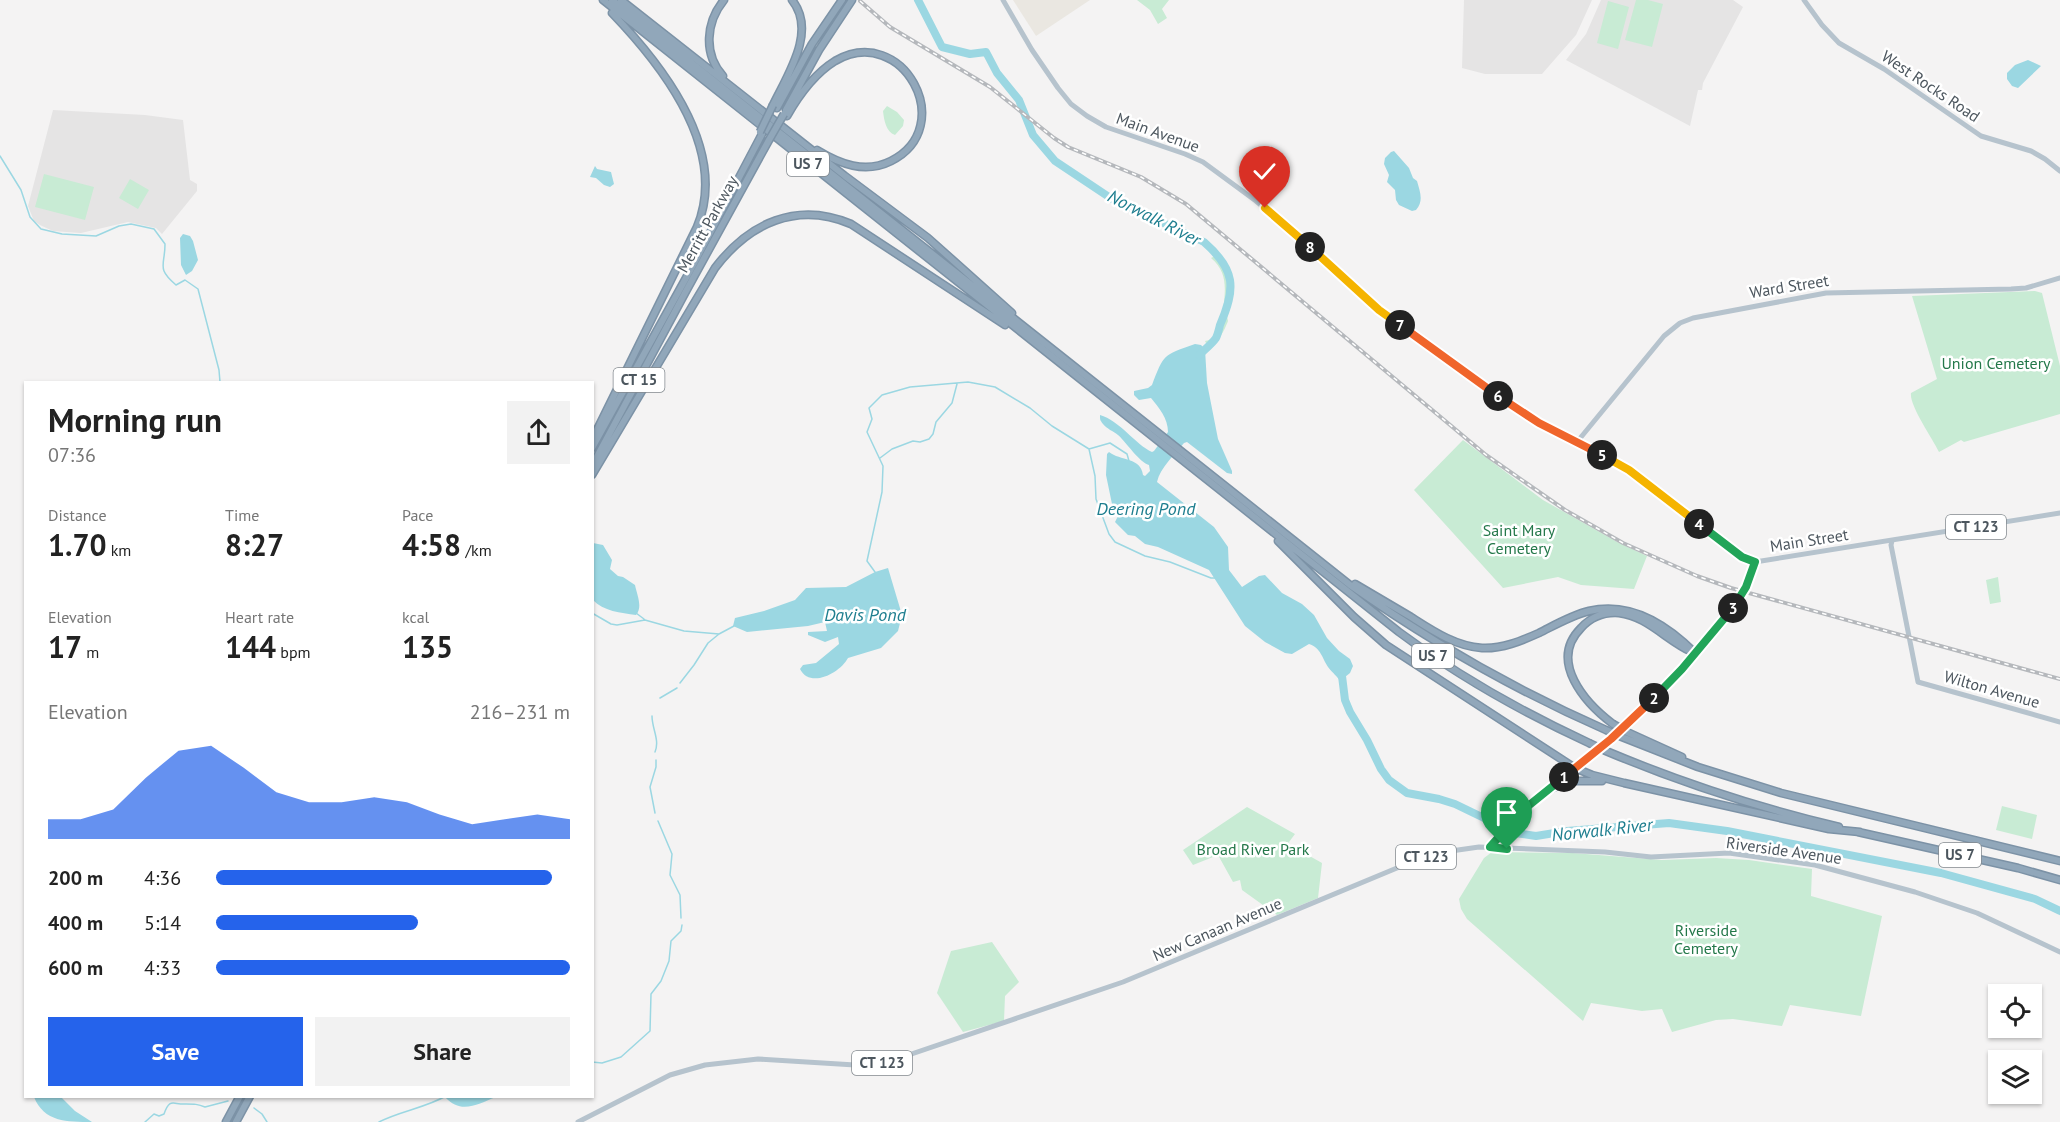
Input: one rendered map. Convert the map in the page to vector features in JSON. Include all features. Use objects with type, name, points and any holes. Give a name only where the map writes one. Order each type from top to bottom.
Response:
[{"type":"highway","points":[[594,436],[697,227],[703,208],[706,179],[701,150],[691,123],[671,88],[627,29],[598,0]]},
{"type":"highway","name":"US 7","points":[[603,0],[1017,326]]},
{"type":"highway","name":"US 7","points":[[612,0],[1017,326]]},
{"type":"highway","points":[[621,0],[928,238],[1017,326],[1075,376],[1300,546],[1362,589],[1445,638],[1462,645],[1485,648],[1504,646],[1585,612],[1615,609],[1634,612],[1654,621],[1682,640],[1695,653]]},
{"type":"highway","points":[[724,0],[717,9],[711,25],[709,40],[711,55],[720,73],[750,101]]},
{"type":"highway","points":[[775,106],[802,38],[802,20],[792,0]]},
{"type":"highway","name":"Merritt Parkway","points":[[691,276],[775,106],[812,44],[842,0]]},
{"type":"highway","points":[[785,115],[826,38],[852,0]]},
{"type":"highway","points":[[775,121],[834,160],[853,167],[872,167],[893,160],[910,145],[918,131],[922,106],[917,88],[905,70],[886,57],[864,53],[840,59],[822,71],[785,115]]},
{"type":"highway","name":"Merritt Parkway","points":[[594,445],[785,115]]},
{"type":"highway","points":[[594,472],[724,255],[758,228],[791,216],[822,216],[857,227],[1050,348],[1156,436]]},
{"type":"highway","name":"Merritt Parkway","points":[[594,462],[682,291]]},
{"type":"highway","points":[[1181,455],[1244,514],[1288,547],[1354,617],[1386,645],[1575,768],[1624,783],[1829,829],[1860,832]]},
{"type":"highway","name":"US 7","points":[[1288,547],[1410,640],[1458,673],[1508,703],[1606,751],[1728,796],[1860,832],[2018,868],[2060,880]]},
{"type":"highway","name":"US 7","points":[[1318,559],[1386,610],[1461,658],[1539,699],[1606,730],[1625,735],[1698,766],[1802,799],[2060,861]]},
{"type":"highway","points":[[1625,735],[1583,696],[1570,672],[1568,660],[1570,648],[1574,636],[1582,626],[1601,615],[1624,614],[1644,622],[1678,645],[1695,653]]},
{"type":"highway","points":[[1547,791],[1573,780],[1624,783]]},
{"type":"highway","points":[[2035,854],[2060,856]]},
{"type":"highway","points":[[226,1122],[239,1098]]},
{"type":"highway","points":[[236,1122],[249,1098]]},
{"type":"main road","name":"Main Avenue","points":[[1003,0],[1038,59],[1071,104],[1106,127],[1185,154],[1218,173],[1297,235],[1379,310],[1472,377]]},
{"type":"main road","name":"West Rocks Road","points":[[1804,0],[1822,25],[1839,43],[1909,86],[1981,136],[2031,151],[2060,171]]},
{"type":"main road","name":"Ward Street","points":[[1577,442],[1664,336],[1693,318],[1826,293],[2026,288],[2060,278]]},
{"type":"main road","name":"Main Street","points":[[1472,377],[1522,413],[1629,470],[1735,552],[1755,562],[2060,513]]},
{"type":"main road","name":"Wilton Avenue","points":[[1892,540],[1891,545],[1918,682],[2060,722]]},
{"type":"main road","points":[[1490,847],[1513,821],[1640,713],[1695,653],[1740,598],[1755,562]]},
{"type":"main road","name":"Riverside Avenue","points":[[1490,847],[1605,852],[1651,857],[1729,854],[1815,865],[1915,892],[1977,913],[2060,952]]},
{"type":"main road","name":"New Canaan Avenue","points":[[578,1122],[670,1075],[705,1065],[758,1059],[855,1065],[888,1062],[1123,982],[1421,858],[1458,849],[1490,847]]},
{"type":"shaded area","points":[[1013,0],[1090,0],[1036,36]]},
{"type":"shaded area","points":[[1464,0],[1592,0],[1576,35],[1542,74],[1485,74],[1462,68]]},
{"type":"shaded area","points":[[1601,0],[1733,0],[1743,7],[1703,83],[1702,90],[1698,90],[1690,126],[1566,60],[1586,34]]},
{"type":"shaded area","points":[[53,110],[145,115],[183,120],[190,180],[197,184],[197,191],[162,234],[156,228],[128,222],[81,233],[53,231],[40,225],[34,221],[28,206]]},
{"type":"green space","points":[[1137,0],[1169,0],[1162,9],[1167,18],[1158,24],[1150,10]]},
{"type":"green space","points":[[1636,0],[1663,4],[1652,47],[1625,40]]},
{"type":"green space","points":[[1608,1],[1629,7],[1618,49],[1597,43]]},
{"type":"green space","points":[[887,106],[904,120],[903,126],[895,135],[889,131],[885,122],[883,111]]},
{"type":"green space","points":[[44,174],[94,187],[85,220],[35,207]]},
{"type":"green space","points":[[130,179],[149,190],[138,209],[119,198]]},
{"type":"green space","points":[[1215,256],[1224,267],[1230,286],[1228,321],[1218,339],[1207,345],[1205,341],[1218,334],[1224,320],[1224,283],[1221,270],[1211,258]]},
{"type":"green space","name":"Union Cemetery","points":[[2035,291],[2042,293],[2060,366],[2060,414],[1964,442],[1961,440],[1939,452],[1911,398],[1911,393],[1937,379],[1912,296]]},
{"type":"green space","name":"Saint Mary Cemetery","points":[[1463,440],[1543,500],[1619,543],[1647,556],[1634,589],[1581,585],[1558,577],[1503,588],[1414,490]]},
{"type":"green space","points":[[1998,577],[2001,602],[1990,604],[1986,580]]},
{"type":"green space","points":[[2002,806],[2037,815],[2032,839],[1996,830]]},
{"type":"green space","name":"Broad River Park","points":[[1247,807],[1295,834],[1289,842],[1290,845],[1322,863],[1318,898],[1277,915],[1242,890],[1240,880],[1233,882],[1218,855],[1193,865],[1183,850]]},
{"type":"green space","name":"Riverside Cemetery","points":[[1492,852],[1573,853],[1662,860],[1716,858],[1812,869],[1811,896],[1882,916],[1861,1016],[1790,1005],[1782,1026],[1733,1019],[1716,1020],[1672,1032],[1662,1009],[1642,1011],[1591,1003],[1583,1021],[1467,919],[1461,909],[1459,899],[1484,858]]},
{"type":"green space","points":[[992,942],[1019,982],[1005,996],[1004,1021],[963,1032],[937,993],[951,951]]},
{"type":"water","points":[[2028,60],[2041,66],[2018,88],[2012,86],[2007,79],[2007,73],[2015,65]]},
{"type":"water","points":[[1394,151],[1417,181],[1421,200],[1416,210],[1412,211],[1399,205],[1395,190],[1387,182],[1389,175],[1384,164],[1385,158]]},
{"type":"water","points":[[595,166],[597,169],[611,172],[614,184],[610,187],[590,177]]},
{"type":"water","points":[[183,234],[190,236],[193,241],[198,260],[192,271],[186,275],[181,265],[180,238]]},
{"type":"water","name":"Deering Pond","points":[[1195,344],[1205,349],[1207,383],[1218,439],[1232,474],[1227,473],[1187,442],[1168,461],[1157,482],[1214,527],[1228,547],[1229,570],[1242,587],[1259,576],[1265,575],[1282,593],[1302,604],[1314,615],[1327,638],[1350,659],[1353,666],[1345,677],[1344,684],[1313,646],[1309,644],[1292,654],[1285,653],[1265,642],[1245,626],[1209,570],[1158,547],[1145,544],[1135,536],[1128,535],[1115,522],[1118,516],[1112,504],[1106,475],[1107,454],[1109,452],[1134,462],[1145,476],[1150,471],[1149,465],[1103,424],[1100,415],[1114,422],[1146,449],[1154,451],[1168,432],[1166,422],[1151,398],[1139,400],[1134,395],[1134,391],[1152,385],[1166,357]]},
{"type":"water","points":[[594,543],[603,545],[612,560],[610,569],[635,585],[639,605],[636,615],[607,609],[594,601]]},
{"type":"water","name":"Davis Pond","points":[[888,568],[902,615],[898,631],[881,648],[848,658],[839,669],[825,677],[811,678],[800,669],[803,665],[816,663],[839,644],[838,637],[825,642],[808,635],[808,632],[827,631],[825,622],[808,626],[747,632],[733,626],[735,618],[795,600],[806,588],[846,587]]},
{"type":"water","points":[[34,1098],[62,1098],[75,1111],[92,1122],[57,1119],[38,1105]]},
{"type":"water","points":[[446,1098],[494,1098],[463,1107]]},
{"type":"waterway","name":"Norwalk River","points":[[918,0],[942,47],[970,54],[986,52],[997,73],[1019,100],[1033,135],[1055,161],[1112,199],[1204,242],[1215,252],[1230,280],[1229,300],[1216,338],[1199,355]]},
{"type":"waterway","points":[[0,156],[21,190],[30,217],[41,229],[62,234],[96,236],[119,226],[131,224],[154,229],[165,244],[163,266],[166,275],[176,285],[185,280],[198,289],[220,381]]},
{"type":"waterway","points":[[875,572],[867,561],[882,492],[883,466],[867,432],[872,419],[869,408],[882,395],[910,387],[968,382],[995,387],[1089,449],[1095,476],[1096,499],[1109,534],[1115,542],[1145,556],[1217,578]]},
{"type":"waterway","points":[[880,458],[892,449],[913,441],[920,442],[929,439],[936,422],[952,403],[957,384]]},
{"type":"waterway","points":[[1089,449],[1110,443],[1127,454],[1129,461]]},
{"type":"waterway","points":[[636,613],[644,619]]},
{"type":"waterway","points":[[594,614],[617,625],[645,620],[684,631],[719,634],[734,626]]},
{"type":"waterway","points":[[680,683],[708,643],[719,634]]},
{"type":"waterway","name":"Norwalk River","points":[[1342,676],[1345,700],[1350,712],[1389,780],[1407,793],[1455,804],[1515,833],[1536,836],[1567,831],[1669,823],[1727,831],[1941,873],[2035,899],[2060,911]]},
{"type":"waterway","points":[[660,698],[677,688]]},
{"type":"waterway","points":[[652,716],[657,743],[655,752]]},
{"type":"waterway","points":[[655,813],[650,787],[656,760]]},
{"type":"waterway","points":[[658,821],[672,854],[670,875],[680,895],[681,918]]},
{"type":"waterway","points":[[594,1062],[602,1063],[621,1057],[650,1031],[651,994],[661,981],[669,961],[671,941],[681,931],[682,925]]},
{"type":"waterway","points":[[379,1122],[442,1098]]},
{"type":"waterway","points":[[145,1122],[154,1114],[159,1116],[164,1114],[168,1105],[172,1103],[196,1104],[205,1107],[228,1101]]},
{"type":"waterway","points":[[254,1108],[267,1122]]},
{"type":"railway","points":[[860,1],[890,27],[990,87],[1068,147],[1141,177],[1186,204],[1486,455],[1565,510],[1623,543],[1697,576],[1731,588],[2060,679]]},
{"type":"route","points":[[1265,208],[1379,310],[1522,413],[1629,470],[1735,552],[1755,562],[1746,587],[1728,614],[1666,686],[1611,739],[1522,811],[1490,847],[1507,849]]}]
